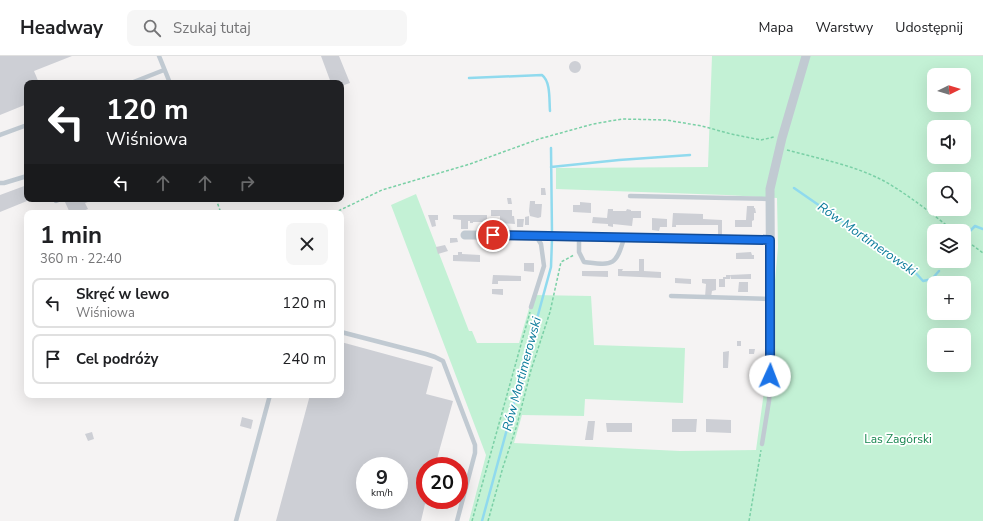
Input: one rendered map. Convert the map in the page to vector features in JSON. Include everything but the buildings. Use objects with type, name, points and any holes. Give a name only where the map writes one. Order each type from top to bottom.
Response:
[{"type":"street","points":[[771,364],[770,189],[779,148],[806,56]]},
{"type":"street","points":[[465,235],[770,240]]},
{"type":"lane","points":[[159,56],[169,80]]},
{"type":"lane","points":[[139,80],[164,70]]},
{"type":"lane","points":[[0,135],[24,126]]},
{"type":"lane","points":[[0,184],[24,177]]},
{"type":"lane","points":[[630,196],[770,200]]},
{"type":"lane","points":[[531,306],[544,266],[540,236]]},
{"type":"lane","points":[[579,236],[579,252],[584,262],[600,263],[613,262],[619,256],[624,238]]},
{"type":"lane","points":[[671,296],[771,299]]},
{"type":"lane","points":[[344,333],[426,354],[443,361],[475,445],[475,453],[457,521]]},
{"type":"lane","points":[[762,444],[769,401],[771,364]]},
{"type":"lane","points":[[236,521],[269,398]]},
{"type":"path","points":[[340,210],[382,190],[470,164],[539,139],[593,124],[622,119],[666,120],[702,126],[761,140],[776,136],[782,138]]},
{"type":"path","points":[[779,148],[845,165],[884,181],[922,206],[945,224]]},
{"type":"path","points":[[971,244],[983,253]]},
{"type":"path","points":[[488,521],[518,425],[531,370],[550,312],[561,262],[579,252]]},
{"type":"path","points":[[472,521],[531,306]]},
{"type":"path","points":[[749,521],[762,444]]},
{"type":"green space","name":"Las Zagórski","points":[[712,56],[983,56],[983,521],[469,521],[486,455],[391,205],[416,194],[469,331],[472,331],[477,343],[519,343],[533,295],[591,296],[594,345],[685,348],[683,403],[585,399],[584,416],[522,415],[514,443],[680,451],[756,450],[767,370],[778,247],[777,198],[556,189],[556,168],[708,167]]},
{"type":"waterway","points":[[469,78],[542,75],[547,82],[550,111]]},
{"type":"waterway","points":[[551,148],[552,234]]},
{"type":"waterway","name":"Rów Mortimerowski","points":[[551,167],[690,155]]},
{"type":"waterway","name":"Rów Mortimerowski","points":[[794,188],[914,271],[923,281],[932,279],[939,271]]},
{"type":"waterway","name":"Rów Mortimerowski","points":[[971,230],[975,226],[983,229]]},
{"type":"waterway","name":"Rów Mortimerowski","points":[[482,521],[551,267],[552,239]]},
{"type":"route","points":[[493,235],[770,240],[770,376]]}]
